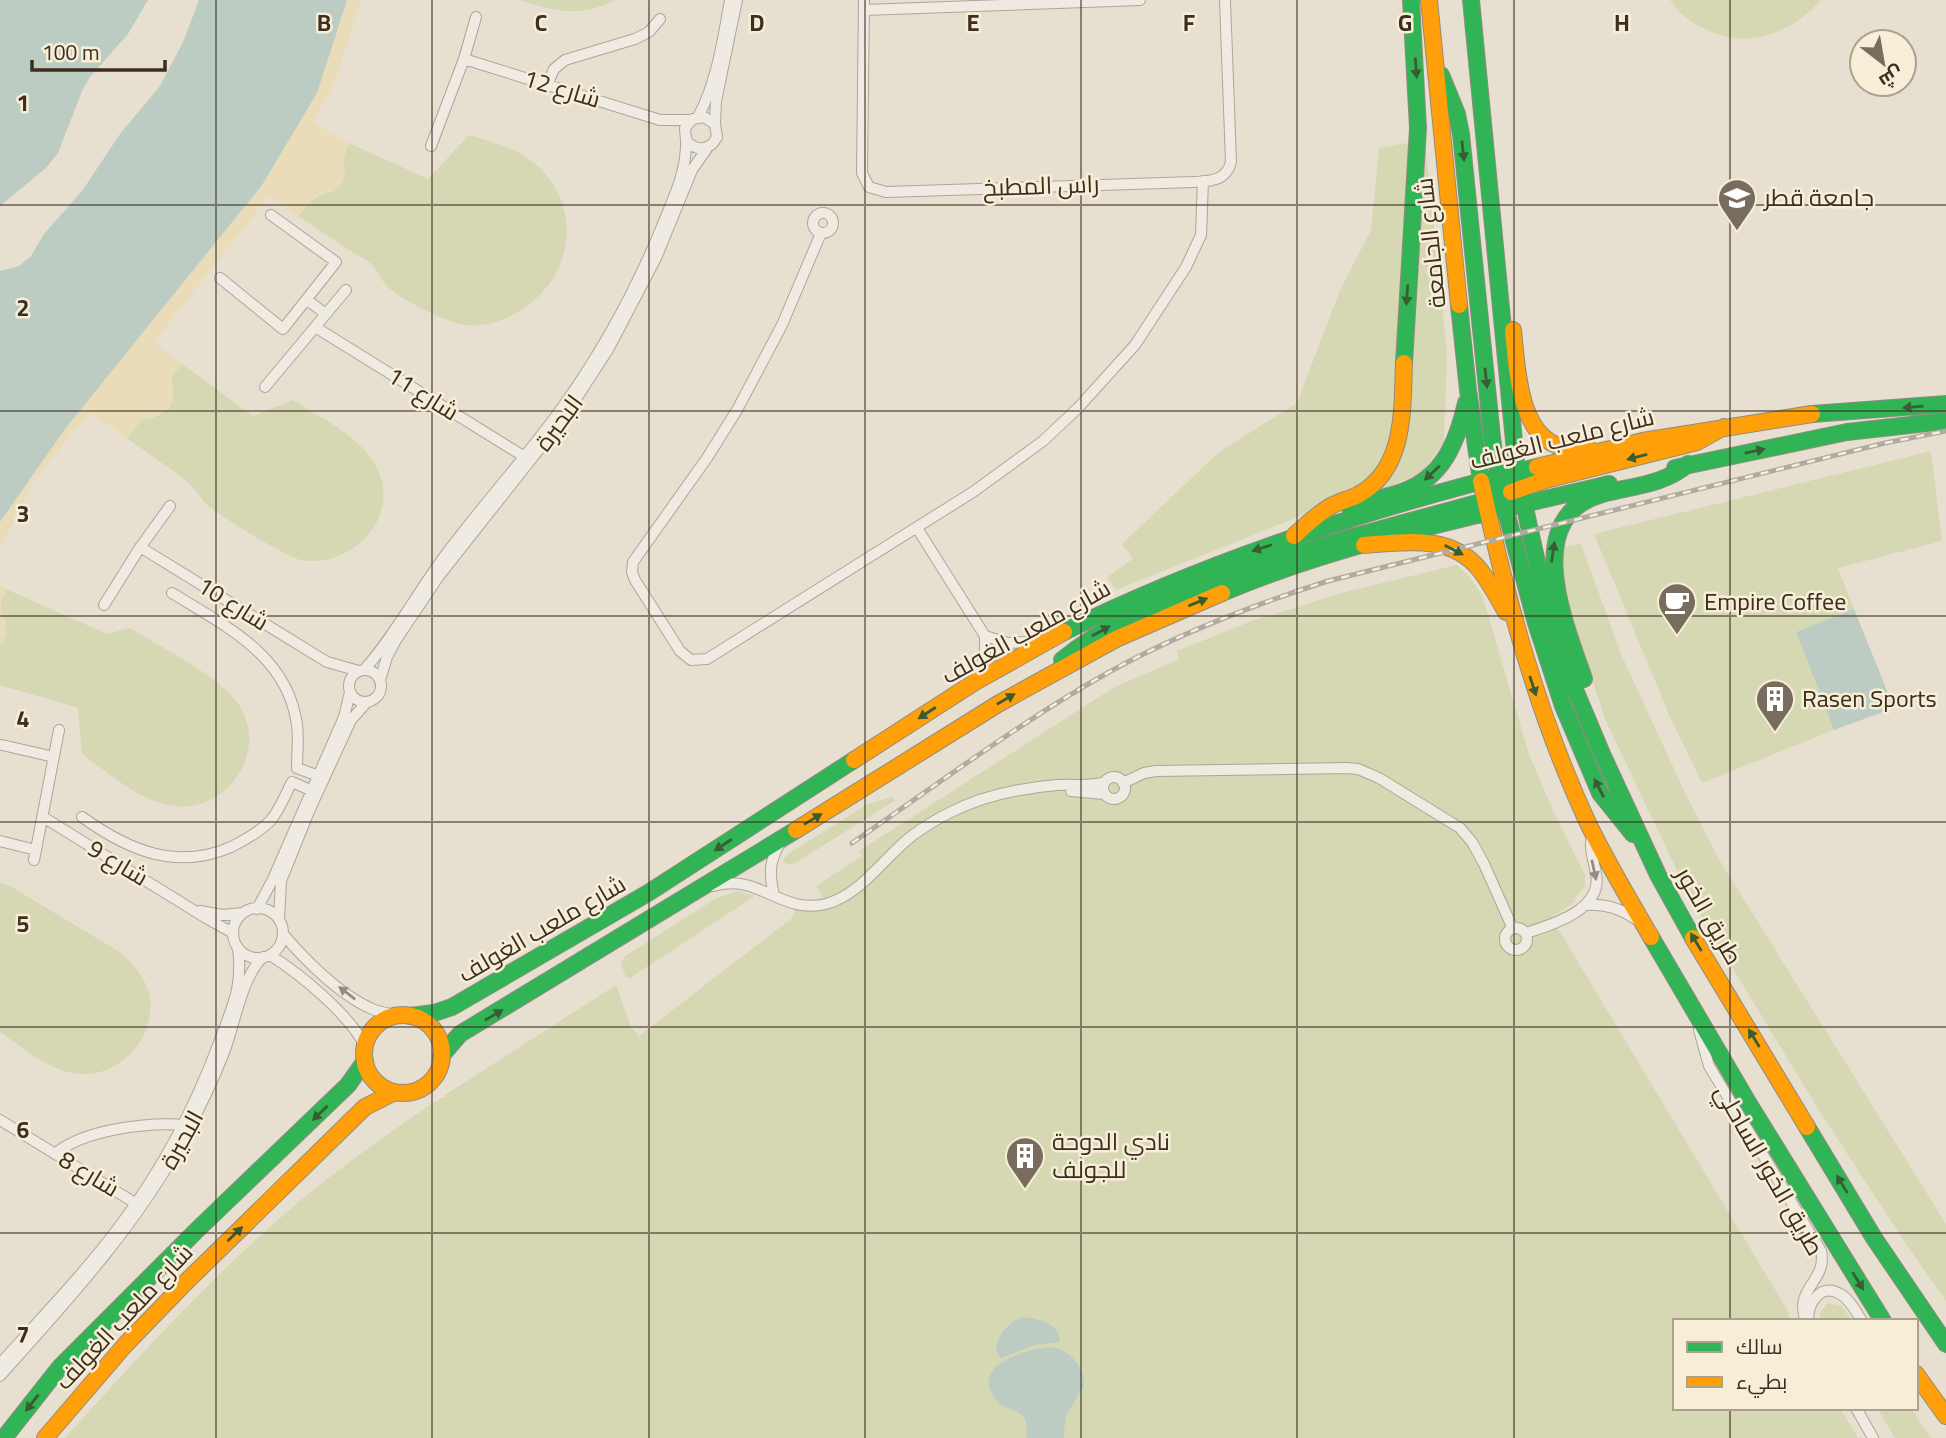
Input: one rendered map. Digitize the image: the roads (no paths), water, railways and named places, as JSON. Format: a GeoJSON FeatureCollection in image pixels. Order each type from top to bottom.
{"type":"FeatureCollection","features":[{"type":"Feature","properties":{"kind":"main road"},"geometry":{"type":"LineString","coordinates":[[1292,538],[1322,512],[1360,494],[1377,481],[1390,466],[1398,445],[1418,128],[1411,0]]}},
{"type":"Feature","properties":{"kind":"main road","name":"شارع الجامعة"},"geometry":{"type":"LineString","coordinates":[[1429,0],[1468,390],[1481,481]]}},
{"type":"Feature","properties":{"kind":"main road"},"geometry":{"type":"LineString","coordinates":[[1471,0],[1497,267],[1503,493]]}},
{"type":"Feature","properties":{"kind":"main road"},"geometry":{"type":"LineString","coordinates":[[1435,64],[1452,99],[1461,134],[1495,460],[1541,640],[1577,741],[1600,793],[1632,834],[1642,840]]}},
{"type":"Feature","properties":{"kind":"main road"},"geometry":{"type":"LineString","coordinates":[[1497,267],[1508,288],[1523,406],[1536,430],[1552,442],[1574,449],[1643,440]]}},
{"type":"Feature","properties":{"kind":"main road"},"geometry":{"type":"LineString","coordinates":[[1326,527],[1343,512],[1361,503],[1406,491],[1422,483],[1438,469],[1455,441],[1468,390]]}},
{"type":"Feature","properties":{"kind":"main road","name":"شارع ملعب الغولف"},"geometry":{"type":"LineString","coordinates":[[441,1056],[460,1034],[696,892],[1048,674],[1116,639],[1217,595],[1364,545],[1643,440],[1812,414],[1946,404]]}},
{"type":"Feature","properties":{"kind":"main road"},"geometry":{"type":"LineString","coordinates":[[1524,505],[1688,464],[1847,432],[1946,421]]}},
{"type":"Feature","properties":{"kind":"main road"},"geometry":{"type":"LineString","coordinates":[[1048,674],[1074,649],[1104,629],[1191,591],[1336,540],[1697,442],[1724,427]]}},
{"type":"Feature","properties":{"kind":"main road"},"geometry":{"type":"LineString","coordinates":[[1584,712],[1588,692],[1552,569],[1558,532],[1568,516],[1588,499],[1670,476],[1688,464]]}},
{"type":"Feature","properties":{"kind":"main road","name":"شارع ملعب الغولف"},"geometry":{"type":"LineString","coordinates":[[406,1016],[434,1013],[452,1007],[648,893],[975,682],[1048,640],[1176,581],[1292,538],[1481,481]]}},
{"type":"Feature","properties":{"kind":"main road","name":"طريق الخور"},"geometry":{"type":"LineString","coordinates":[[1481,481],[1524,505],[1559,641],[1584,712],[1671,901],[1874,1238],[1946,1344]]}},
{"type":"Feature","properties":{"kind":"main road","name":"طريق الخور"},"geometry":{"type":"LineString","coordinates":[[1503,493],[1514,620],[1545,720],[1593,832],[1696,1016],[1882,1319]]}},
{"type":"Feature","properties":{"kind":"main road"},"geometry":{"type":"LineString","coordinates":[[1364,545],[1423,541],[1452,548],[1480,570],[1502,608],[1514,620]]}},
{"type":"Feature","properties":{"kind":"main road"},"geometry":{"type":"LineString","coordinates":[[406,1016],[423,1021],[433,1030],[440,1042],[441,1056],[435,1075],[426,1084],[408,1092],[395,1092],[375,1082],[365,1054],[370,1034],[378,1024],[389,1018],[406,1016]]}},
{"type":"Feature","properties":{"kind":"main road","name":"شارع ملعب الغولف"},"geometry":{"type":"LineString","coordinates":[[4,1438],[60,1367],[348,1085],[365,1054]]}},
{"type":"Feature","properties":{"kind":"main road","name":"شارع ملعب الغولف"},"geometry":{"type":"LineString","coordinates":[[45,1438],[125,1345],[186,1282],[365,1107],[395,1092]]}},
{"type":"Feature","properties":{"kind":"main road"},"geometry":{"type":"LineString","coordinates":[[1919,1380],[1946,1416]]}},
{"type":"Feature","properties":{"kind":"street"},"geometry":{"type":"LineString","coordinates":[[730,0],[718,61],[707,99],[685,130],[686,140],[696,148],[708,147],[717,137],[716,100],[737,0]]}},
{"type":"Feature","properties":{"kind":"street"},"geometry":{"type":"LineString","coordinates":[[864,5],[1140,0]]}},
{"type":"Feature","properties":{"kind":"street"},"geometry":{"type":"LineString","coordinates":[[821,233],[782,325],[737,410],[686,489],[636,557],[632,567],[633,576],[687,659],[698,661],[715,654],[973,492],[1043,440],[1114,370],[1153,319],[1194,252],[1203,221],[1203,181],[1219,178],[1227,172],[1231,162],[1224,0]]}},
{"type":"Feature","properties":{"kind":"street","name":"راس المطبخ"},"geometry":{"type":"LineString","coordinates":[[864,5],[861,166],[863,179],[869,187],[886,192],[1203,181]]}},
{"type":"Feature","properties":{"kind":"street"},"geometry":{"type":"LineString","coordinates":[[431,146],[464,59],[476,17]]}},
{"type":"Feature","properties":{"kind":"street"},"geometry":{"type":"LineString","coordinates":[[547,85],[554,69],[565,60],[649,32],[660,19]]}},
{"type":"Feature","properties":{"kind":"street","name":"شارع 12"},"geometry":{"type":"LineString","coordinates":[[464,59],[660,120],[686,140]]}},
{"type":"Feature","properties":{"kind":"street"},"geometry":{"type":"LineString","coordinates":[[694,118],[707,118],[715,124]]}},
{"type":"Feature","properties":{"kind":"street","name":"شارع 12"},"geometry":{"type":"LineString","coordinates":[[660,120],[694,118]]}},
{"type":"Feature","properties":{"kind":"street","name":"البحيرة"},"geometry":{"type":"LineString","coordinates":[[664,232],[685,166],[686,140]]}},
{"type":"Feature","properties":{"kind":"street","name":"البحيرة"},"geometry":{"type":"LineString","coordinates":[[380,680],[396,640],[439,576],[574,396],[632,307],[692,170],[708,147]]}},
{"type":"Feature","properties":{"kind":"street"},"geometry":{"type":"LineString","coordinates":[[220,278],[283,329],[307,300],[336,262],[271,215]]}},
{"type":"Feature","properties":{"kind":"street"},"geometry":{"type":"LineString","coordinates":[[265,387],[346,290]]}},
{"type":"Feature","properties":{"kind":"street"},"geometry":{"type":"LineString","coordinates":[[307,300],[326,313]]}},
{"type":"Feature","properties":{"kind":"street","name":"شارع 11"},"geometry":{"type":"LineString","coordinates":[[315,327],[528,458]]}},
{"type":"Feature","properties":{"kind":"street","name":"البحيرة"},"geometry":{"type":"LineString","coordinates":[[362,670],[383,647],[433,571],[528,458]]}},
{"type":"Feature","properties":{"kind":"street"},"geometry":{"type":"LineString","coordinates":[[104,606],[140,547],[170,506]]}},
{"type":"Feature","properties":{"kind":"street"},"geometry":{"type":"LineString","coordinates":[[917,528],[985,636],[985,656],[975,682]]}},
{"type":"Feature","properties":{"kind":"street","name":"شارع 10"},"geometry":{"type":"LineString","coordinates":[[140,547],[327,662],[362,670]]}},
{"type":"Feature","properties":{"kind":"street"},"geometry":{"type":"LineString","coordinates":[[82,817],[133,848],[174,858],[196,858],[217,853],[258,832],[271,819],[292,782],[299,749],[297,721],[282,677],[251,643],[172,593]]}},
{"type":"Feature","properties":{"kind":"street"},"geometry":{"type":"LineString","coordinates":[[985,636],[1008,643],[1048,640]]}},
{"type":"Feature","properties":{"kind":"street","name":"شارع 10"},"geometry":{"type":"LineString","coordinates":[[327,662],[349,690]]}},
{"type":"Feature","properties":{"kind":"street"},"geometry":{"type":"LineString","coordinates":[[257,909],[320,777],[344,717],[352,677],[362,670],[374,672],[380,680],[378,695],[367,702],[351,720],[320,777]]}},
{"type":"Feature","properties":{"kind":"street"},"geometry":{"type":"LineString","coordinates":[[349,690],[357,700],[367,702]]}},
{"type":"Feature","properties":{"kind":"street"},"geometry":{"type":"LineString","coordinates":[[0,841],[35,855],[59,730]]}},
{"type":"Feature","properties":{"kind":"street"},"geometry":{"type":"LineString","coordinates":[[2,745],[54,757]]}},
{"type":"Feature","properties":{"kind":"street"},"geometry":{"type":"LineString","coordinates":[[297,768],[320,777]]}},
{"type":"Feature","properties":{"kind":"street"},"geometry":{"type":"LineString","coordinates":[[1124,783],[1144,773],[1156,771],[1347,768],[1367,773],[1444,816],[1466,835],[1484,864],[1513,929]]}},
{"type":"Feature","properties":{"kind":"street"},"geometry":{"type":"LineString","coordinates":[[696,892],[717,884],[748,885],[797,906],[819,905],[841,898],[864,881],[912,836],[950,812],[983,799],[1030,789],[1105,782],[1115,777],[1124,783]]}},
{"type":"Feature","properties":{"kind":"street"},"geometry":{"type":"LineString","coordinates":[[292,782],[313,792]]}},
{"type":"Feature","properties":{"kind":"street"},"geometry":{"type":"LineString","coordinates":[[1104,794],[1105,782]]}},
{"type":"Feature","properties":{"kind":"street"},"geometry":{"type":"LineString","coordinates":[[1046,788],[1104,794],[1111,799],[1120,797],[1124,792],[1124,783]]}},
{"type":"Feature","properties":{"kind":"street"},"geometry":{"type":"LineString","coordinates":[[313,792],[281,881],[279,919],[283,934],[300,954],[358,1001],[371,1009],[406,1016]]}},
{"type":"Feature","properties":{"kind":"street","name":"شارع 9"},"geometry":{"type":"LineString","coordinates":[[43,817],[233,933]]}},
{"type":"Feature","properties":{"kind":"street"},"geometry":{"type":"LineString","coordinates":[[1586,905],[1597,883],[1590,852],[1593,832]]}},
{"type":"Feature","properties":{"kind":"street"},"geometry":{"type":"LineString","coordinates":[[774,895],[771,865],[773,854],[784,837]]}},
{"type":"Feature","properties":{"kind":"street"},"geometry":{"type":"LineString","coordinates":[[1526,933],[1555,923],[1586,905],[1604,904],[1617,908],[1642,923]]}},
{"type":"Feature","properties":{"kind":"street","name":"شارع 9"},"geometry":{"type":"LineString","coordinates":[[192,909],[215,915],[244,913]]}},
{"type":"Feature","properties":{"kind":"street"},"geometry":{"type":"LineString","coordinates":[[279,919],[271,912],[257,909],[244,913],[236,921],[233,933],[238,948],[249,956],[266,956],[290,967],[354,1026],[365,1054]]}},
{"type":"Feature","properties":{"kind":"street"},"geometry":{"type":"LineString","coordinates":[[1521,929],[1526,933],[1527,943],[1523,948],[1511,949],[1506,945],[1507,932],[1521,929]]}},
{"type":"Feature","properties":{"kind":"street"},"geometry":{"type":"LineString","coordinates":[[266,956],[279,946],[283,934]]}},
{"type":"Feature","properties":{"kind":"street","name":"البحيرة"},"geometry":{"type":"LineString","coordinates":[[236,1005],[241,974],[238,948]]}},
{"type":"Feature","properties":{"kind":"street"},"geometry":{"type":"LineString","coordinates":[[290,967],[300,954]]}},
{"type":"Feature","properties":{"kind":"street","name":"البحيرة"},"geometry":{"type":"LineString","coordinates":[[0,1376],[13,1355],[62,1300],[139,1205],[186,1125],[252,969],[266,956]]}},
{"type":"Feature","properties":{"kind":"street","name":"طريق الخور الساحلي"},"geometry":{"type":"LineString","coordinates":[[1696,1016],[1709,1066],[1821,1251],[1821,1269],[1803,1298],[1803,1313],[1806,1319]]}},
{"type":"Feature","properties":{"kind":"street","name":"شارع 8"},"geometry":{"type":"LineString","coordinates":[[0,1120],[139,1205]]}},
{"type":"Feature","properties":{"kind":"street"},"geometry":{"type":"LineString","coordinates":[[55,1154],[65,1145],[98,1133],[186,1125]]}},
{"type":"Feature","properties":{"kind":"street","name":"طريق الخور الساحلي"},"geometry":{"type":"LineString","coordinates":[[1807,1319],[1812,1300],[1826,1290],[1844,1297],[1860,1319]]}},
{"type":"Feature","properties":{"kind":"street","name":"البحيرة"},"geometry":{"type":"LineString","coordinates":[[0,1364],[13,1355]]}},
{"type":"Feature","properties":{"kind":"street"},"geometry":{"type":"LineString","coordinates":[[1857,1410],[1873,1438]]}},
{"type":"Feature","properties":{"kind":"railway"},"geometry":{"type":"LineString","coordinates":[[852,843],[1012,732],[1078,690],[1163,644],[1245,610],[1328,581],[1885,443],[1946,431]]}},
{"type":"Feature","properties":{"kind":"place","name":"جامعة قطر"},"geometry":{"type":"Point","coordinates":[1737,232]}},
{"type":"Feature","properties":{"kind":"place","name":"Empire Coffee"},"geometry":{"type":"Point","coordinates":[1677,636]}},
{"type":"Feature","properties":{"kind":"place","name":"Rasen Sports"},"geometry":{"type":"Point","coordinates":[1775,733]}},
{"type":"Feature","properties":{"kind":"place","name":"نادي الدوحة للجولف"},"geometry":{"type":"Point","coordinates":[1025,1190]}}]}
